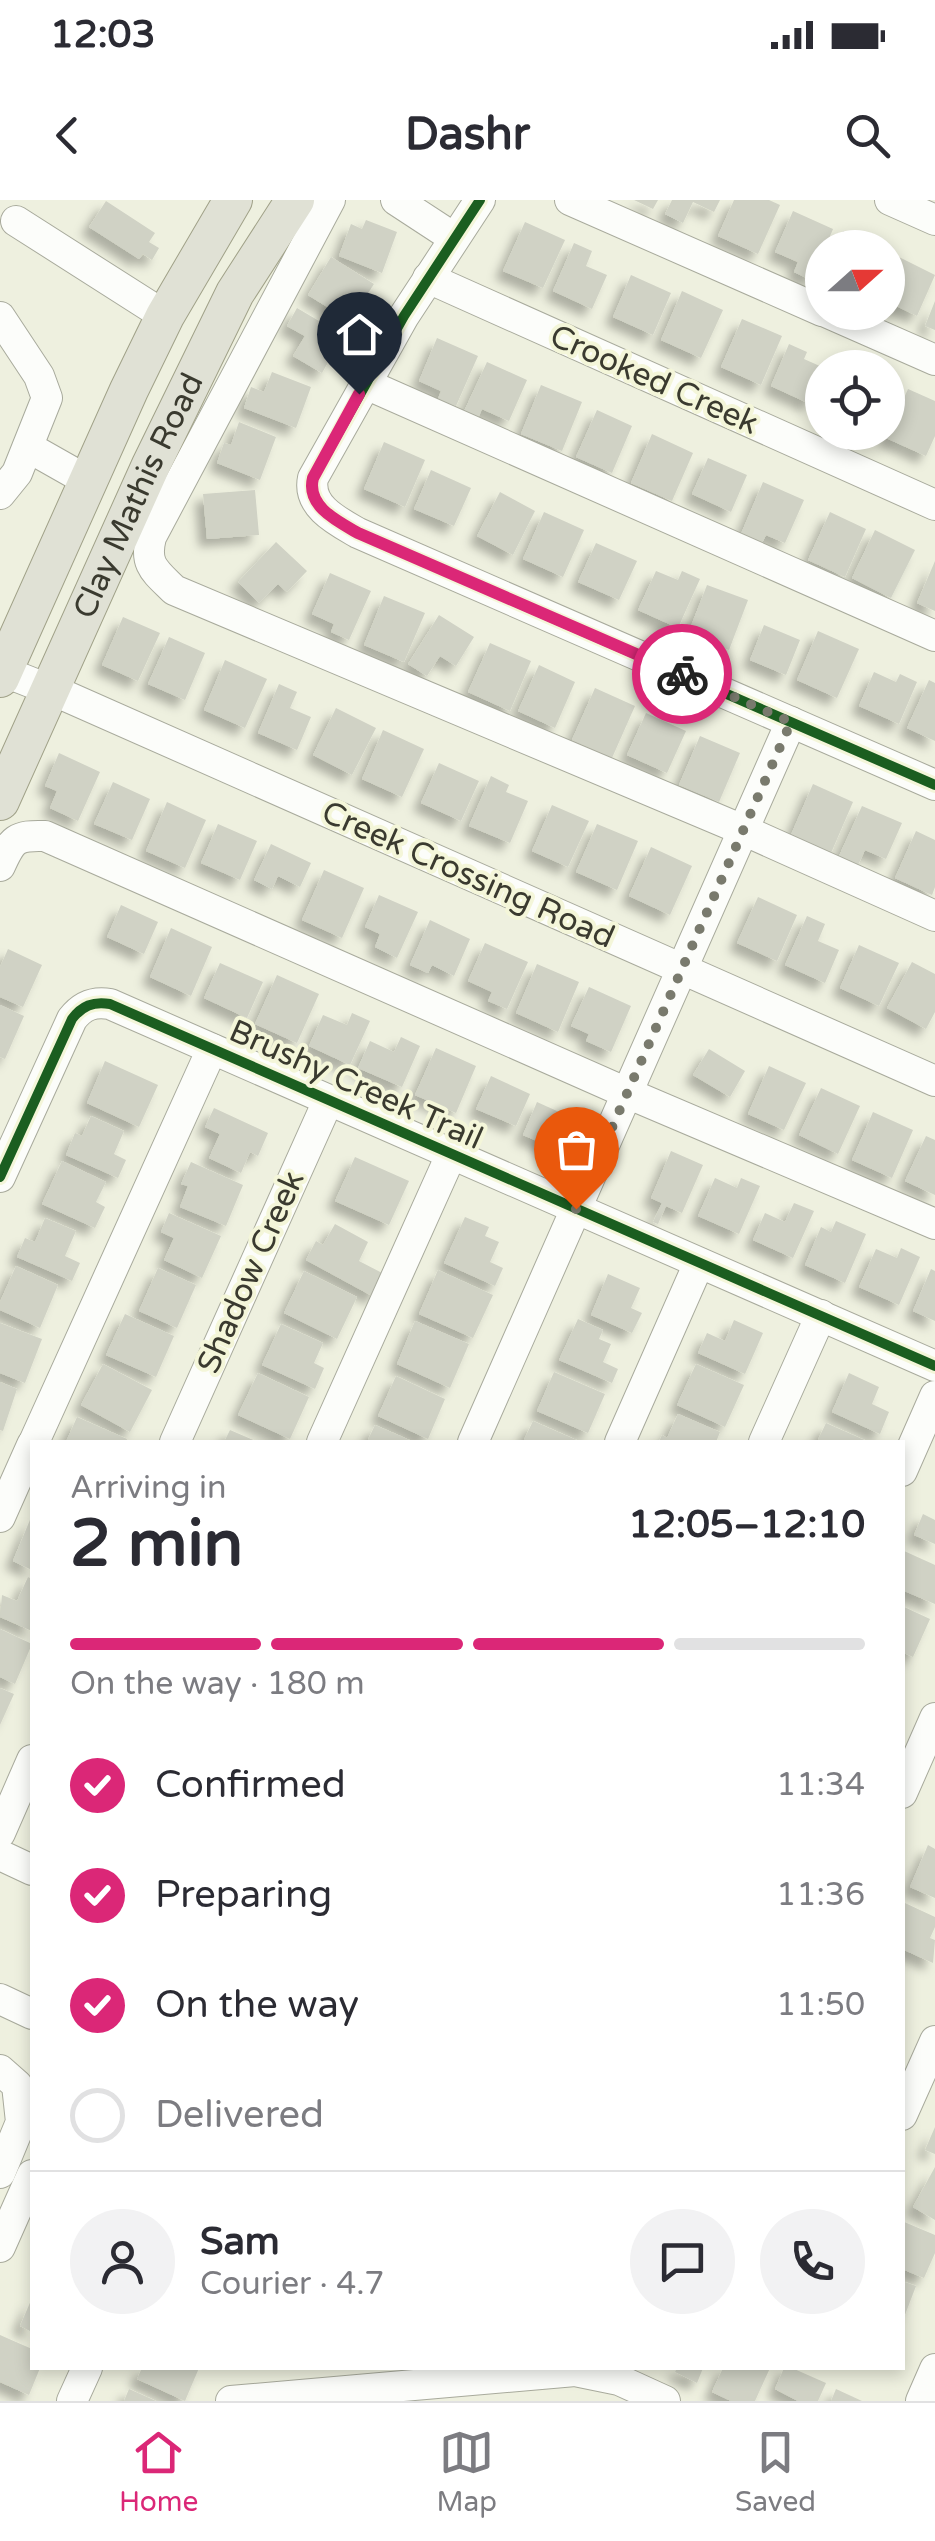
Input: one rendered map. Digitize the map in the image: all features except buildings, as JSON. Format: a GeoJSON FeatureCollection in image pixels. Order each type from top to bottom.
{"type":"FeatureCollection","features":[{"type":"Feature","properties":{"kind":"main road","name":"Clay Mathis Road"},"geometry":{"type":"LineString","coordinates":[[1,673],[165,316],[233,200]]}},
{"type":"Feature","properties":{"kind":"main road","name":"Clay Mathis Road"},"geometry":{"type":"LineString","coordinates":[[0,801],[151,465],[236,293],[295,200]]}},
{"type":"Feature","properties":{"kind":"street"},"geometry":{"type":"LineString","coordinates":[[330,200],[151,537],[147,553],[153,568],[174,590],[744,830],[935,916]]}},
{"type":"Feature","properties":{"kind":"street"},"geometry":{"type":"LineString","coordinates":[[396,200],[454,238]]}},
{"type":"Feature","properties":{"kind":"street"},"geometry":{"type":"LineString","coordinates":[[480,200],[428,278],[313,478],[315,500],[337,522],[358,533],[935,786]]}},
{"type":"Feature","properties":{"kind":"street"},"geometry":{"type":"LineString","coordinates":[[570,200],[805,304]]}},
{"type":"Feature","properties":{"kind":"street"},"geometry":{"type":"LineString","coordinates":[[890,200],[935,220]]}},
{"type":"Feature","properties":{"kind":"street"},"geometry":{"type":"LineString","coordinates":[[16,221],[165,316]]}},
{"type":"Feature","properties":{"kind":"street","name":"Crooked Creek"},"geometry":{"type":"LineString","coordinates":[[428,278],[935,505]]}},
{"type":"Feature","properties":{"kind":"street"},"geometry":{"type":"LineString","coordinates":[[0,317],[39,376],[47,398],[17,473],[0,494]]}},
{"type":"Feature","properties":{"kind":"street"},"geometry":{"type":"LineString","coordinates":[[866,330],[935,360]]}},
{"type":"Feature","properties":{"kind":"street"},"geometry":{"type":"LineString","coordinates":[[366,384],[935,636]]}},
{"type":"Feature","properties":{"kind":"street"},"geometry":{"type":"LineString","coordinates":[[28,447],[88,481]]}},
{"type":"Feature","properties":{"kind":"street","name":"Creek Crossing Road"},"geometry":{"type":"LineString","coordinates":[[1,673],[50,690],[935,1081]]}},
{"type":"Feature","properties":{"kind":"street"},"geometry":{"type":"LineString","coordinates":[[474,1440],[791,722]]}},
{"type":"Feature","properties":{"kind":"street"},"geometry":{"type":"LineString","coordinates":[[0,866],[9,846],[22,835],[45,836],[627,1093],[935,1224]]}},
{"type":"Feature","properties":{"kind":"street","name":"Brushy Creek Trail"},"geometry":{"type":"LineString","coordinates":[[0,1177],[72,1020],[87,1006],[110,1004],[935,1366]]}},
{"type":"Feature","properties":{"kind":"street"},"geometry":{"type":"LineString","coordinates":[[35,1440],[212,1049]]}},
{"type":"Feature","properties":{"kind":"street","name":"Shadow Creek"},"geometry":{"type":"LineString","coordinates":[[176,1440],[328,1101]]}},
{"type":"Feature","properties":{"kind":"street"},"geometry":{"type":"LineString","coordinates":[[323,1440],[451,1155]]}},
{"type":"Feature","properties":{"kind":"street"},"geometry":{"type":"LineString","coordinates":[[621,1440],[699,1263]]}},
{"type":"Feature","properties":{"kind":"street"},"geometry":{"type":"LineString","coordinates":[[765,1440],[821,1315]]}},
{"type":"Feature","properties":{"kind":"street"},"geometry":{"type":"LineString","coordinates":[[905,1464],[935,1396]]}},
{"type":"Feature","properties":{"kind":"street"},"geometry":{"type":"LineString","coordinates":[[0,1517],[30,1451]]}},
{"type":"Feature","properties":{"kind":"street"},"geometry":{"type":"LineString","coordinates":[[905,1786],[935,1718]]}},
{"type":"Feature","properties":{"kind":"street"},"geometry":{"type":"LineString","coordinates":[[0,1832],[30,1764]]}},
{"type":"Feature","properties":{"kind":"street"},"geometry":{"type":"LineString","coordinates":[[0,1855],[30,1869]]}},
{"type":"Feature","properties":{"kind":"street"},"geometry":{"type":"LineString","coordinates":[[0,1999],[30,2013]]}},
{"type":"Feature","properties":{"kind":"street"},"geometry":{"type":"LineString","coordinates":[[905,2107],[935,2041]]}},
{"type":"Feature","properties":{"kind":"street"},"geometry":{"type":"LineString","coordinates":[[0,2070],[18,2086],[20,2122],[0,2174]]}},
{"type":"Feature","properties":{"kind":"street"},"geometry":{"type":"LineString","coordinates":[[0,2247],[30,2180]]}},
{"type":"Feature","properties":{"kind":"street"},"geometry":{"type":"LineString","coordinates":[[72,2401],[87,2370]]}},
{"type":"Feature","properties":{"kind":"street"},"geometry":{"type":"LineString","coordinates":[[231,2401],[575,2371],[619,2380],[665,2401]]}},
{"type":"Feature","properties":{"kind":"cycle path"},"geometry":{"type":"LineString","coordinates":[[480,200],[404,316],[313,478],[312,488],[319,505],[358,533],[935,785]]}},
{"type":"Feature","properties":{"kind":"cycle path"},"geometry":{"type":"LineString","coordinates":[[0,1177],[72,1019],[88,1006],[110,1004],[935,1366]]}},
{"type":"Feature","properties":{"kind":"way so far"},"geometry":{"type":"LineString","coordinates":[[576,1209],[791,722],[682,674]]}},
{"type":"Feature","properties":{"kind":"route"},"geometry":{"type":"LineString","coordinates":[[359,394],[313,478],[315,500],[325,512],[358,533],[682,674]]}}]}
